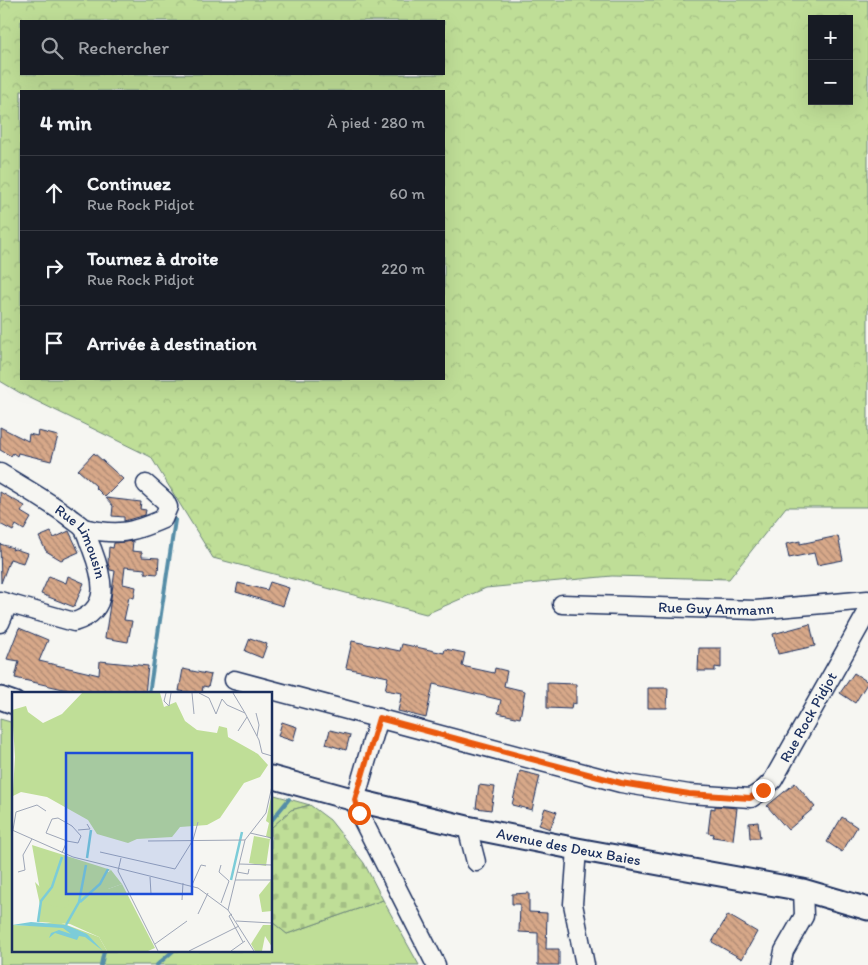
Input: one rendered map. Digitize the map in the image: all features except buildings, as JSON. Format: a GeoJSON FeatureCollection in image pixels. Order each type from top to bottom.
{"type":"FeatureCollection","features":[{"type":"Feature","properties":{"kind":"main road"},"geometry":{"type":"LineString","coordinates":[[0,698],[12,702]]}},
{"type":"Feature","properties":{"kind":"main road","name":"Avenue des Deux Baies"},"geometry":{"type":"LineString","coordinates":[[272,777],[355,800],[467,827],[803,890],[868,909]]}},
{"type":"Feature","properties":{"kind":"street","name":"Rue Limousin"},"geometry":{"type":"LineString","coordinates":[[0,473],[43,498],[83,528],[99,568],[102,583],[100,598],[93,611],[84,619],[74,622],[4,602],[0,623]]}},
{"type":"Feature","properties":{"kind":"street"},"geometry":{"type":"LineString","coordinates":[[83,528],[105,533],[121,533],[138,530],[163,519],[168,507],[165,501],[146,484]]}},
{"type":"Feature","properties":{"kind":"street","name":"Rue Guy Ammann"},"geometry":{"type":"LineString","coordinates":[[562,604],[755,610],[868,600]]}},
{"type":"Feature","properties":{"kind":"street","name":"Rue Rock Pidjot"},"geometry":{"type":"LineString","coordinates":[[234,680],[621,783],[689,794],[750,798],[763,790],[773,780],[868,611]]}},
{"type":"Feature","properties":{"kind":"street"},"geometry":{"type":"LineString","coordinates":[[379,718],[355,800],[359,813],[436,965]]}},
{"type":"Feature","properties":{"kind":"street"},"geometry":{"type":"LineString","coordinates":[[467,827],[476,862]]}},
{"type":"Feature","properties":{"kind":"street"},"geometry":{"type":"LineString","coordinates":[[577,849],[573,904],[584,964]]}},
{"type":"Feature","properties":{"kind":"street"},"geometry":{"type":"LineString","coordinates":[[781,965],[784,951],[804,916],[803,890]]}},
{"type":"Feature","properties":{"kind":"street"},"geometry":{"type":"LineString","coordinates":[[868,903],[868,909]]}},
{"type":"Feature","properties":{"kind":"green space"},"geometry":{"type":"Polygon","coordinates":[[[0,0],[868,0],[868,507],[786,507],[729,579],[612,576],[486,588],[426,614],[213,558],[151,457],[22,394],[0,381],[0,0]]]}},
{"type":"Feature","properties":{"kind":"green space"},"geometry":{"type":"Polygon","coordinates":[[[0,719],[12,722],[12,952],[272,952],[272,922],[287,934],[383,900],[419,965],[0,965],[0,719]]]}},
{"type":"Feature","properties":{"kind":"green space"},"geometry":{"type":"Polygon","coordinates":[[[272,794],[310,805],[291,810],[272,827],[272,794]]]}},
{"type":"Feature","properties":{"kind":"green space"},"geometry":{"type":"Polygon","coordinates":[[[310,805],[330,820],[364,863],[383,900],[287,934],[272,922],[272,827],[291,810],[310,805]]]}},
{"type":"Feature","properties":{"kind":"waterway"},"geometry":{"type":"LineString","coordinates":[[149,692],[175,520]]}},
{"type":"Feature","properties":{"kind":"waterway"},"geometry":{"type":"LineString","coordinates":[[272,820],[289,799]]}},
{"type":"Feature","properties":{"kind":"waterway"},"geometry":{"type":"LineString","coordinates":[[101,965],[104,952]]}},
{"type":"Feature","properties":{"kind":"waterway"},"geometry":{"type":"LineString","coordinates":[[157,965],[172,952]]}},
{"type":"Feature","properties":{"kind":"route"},"geometry":{"type":"LineString","coordinates":[[359,813],[355,800],[379,718],[621,783],[689,794],[750,798],[763,790]]}}]}
